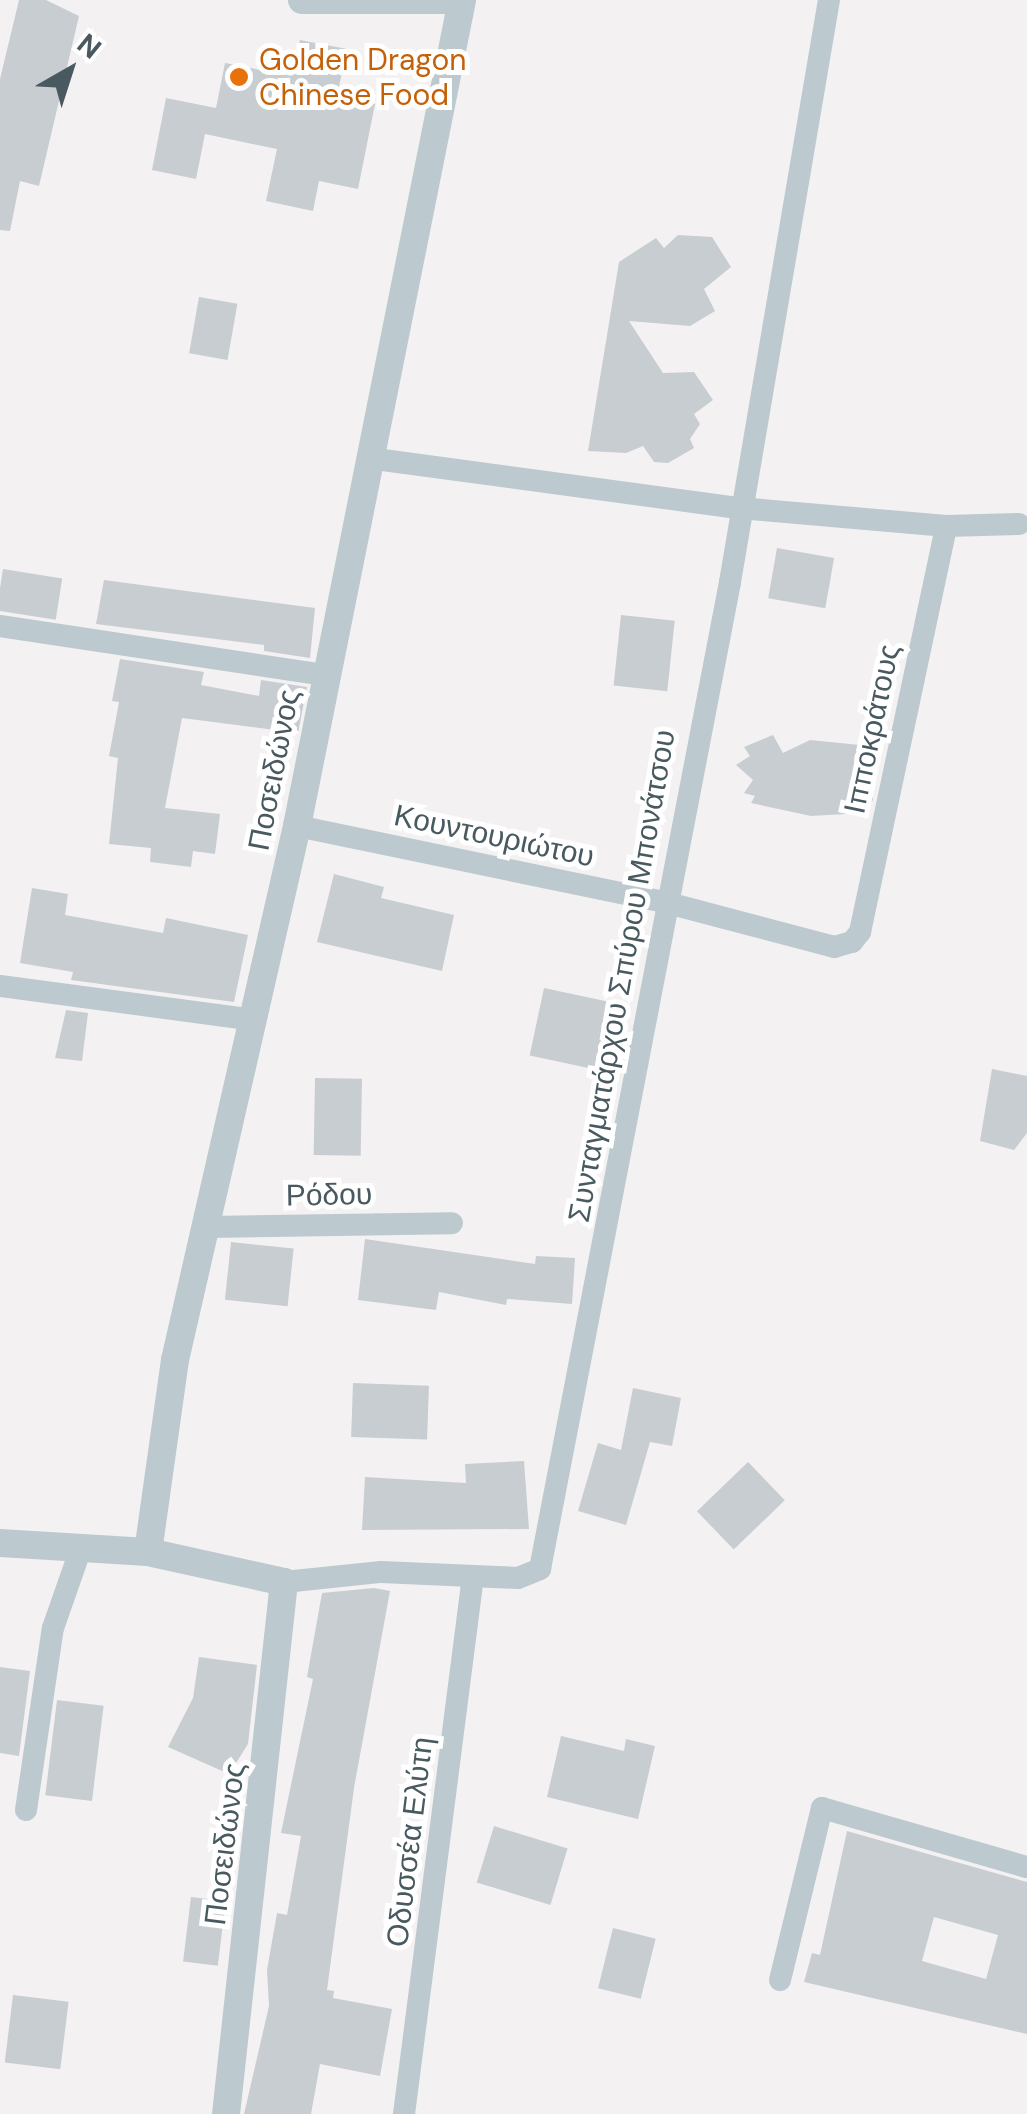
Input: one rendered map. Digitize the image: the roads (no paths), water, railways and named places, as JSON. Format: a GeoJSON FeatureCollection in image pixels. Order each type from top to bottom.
{"type":"FeatureCollection","features":[{"type":"Feature","properties":{"kind":"street"},"geometry":{"type":"LineString","coordinates":[[302,0],[460,0]]}},
{"type":"Feature","properties":{"kind":"street","name":"Ποσειδώνος"},"geometry":{"type":"LineString","coordinates":[[148,1552],[175,1360],[298,826],[460,0]]}},
{"type":"Feature","properties":{"kind":"street","name":"Συνταγματάρχου Σπύρου Μπονάτσου"},"geometry":{"type":"LineString","coordinates":[[0,1544],[148,1552],[284,1582],[381,1572],[530,1577],[540,1570],[622,1168],[664,902],[740,508],[828,0]]}},
{"type":"Feature","properties":{"kind":"street"},"geometry":{"type":"LineString","coordinates":[[368,458],[740,508],[946,526],[1019,524]]}},
{"type":"Feature","properties":{"kind":"street","name":"Ιπποκράτους"},"geometry":{"type":"LineString","coordinates":[[852,942],[860,932],[946,526]]}},
{"type":"Feature","properties":{"kind":"street"},"geometry":{"type":"LineString","coordinates":[[0,626],[325,675]]}},
{"type":"Feature","properties":{"kind":"street","name":"Κουντουριώτου"},"geometry":{"type":"LineString","coordinates":[[298,826],[664,902],[834,946],[852,942]]}},
{"type":"Feature","properties":{"kind":"street"},"geometry":{"type":"LineString","coordinates":[[0,986],[255,1020]]}},
{"type":"Feature","properties":{"kind":"street","name":"Ρόδου"},"geometry":{"type":"LineString","coordinates":[[207,1227],[452,1223]]}},
{"type":"Feature","properties":{"kind":"street"},"geometry":{"type":"LineString","coordinates":[[26,1810],[54,1628],[80,1551]]}},
{"type":"Feature","properties":{"kind":"street","name":"Οδυσσέα Ελύτη"},"geometry":{"type":"LineString","coordinates":[[404,2114],[473,1576]]}},
{"type":"Feature","properties":{"kind":"street","name":"Ποσειδώνος"},"geometry":{"type":"LineString","coordinates":[[226,2114],[284,1582]]}},
{"type":"Feature","properties":{"kind":"street"},"geometry":{"type":"LineString","coordinates":[[780,1980],[822,1808],[1027,1867]]}},
{"type":"Feature","properties":{"kind":"place","name":"Golden Dragon Chinese Food"},"geometry":{"type":"Point","coordinates":[239,77]}}]}
